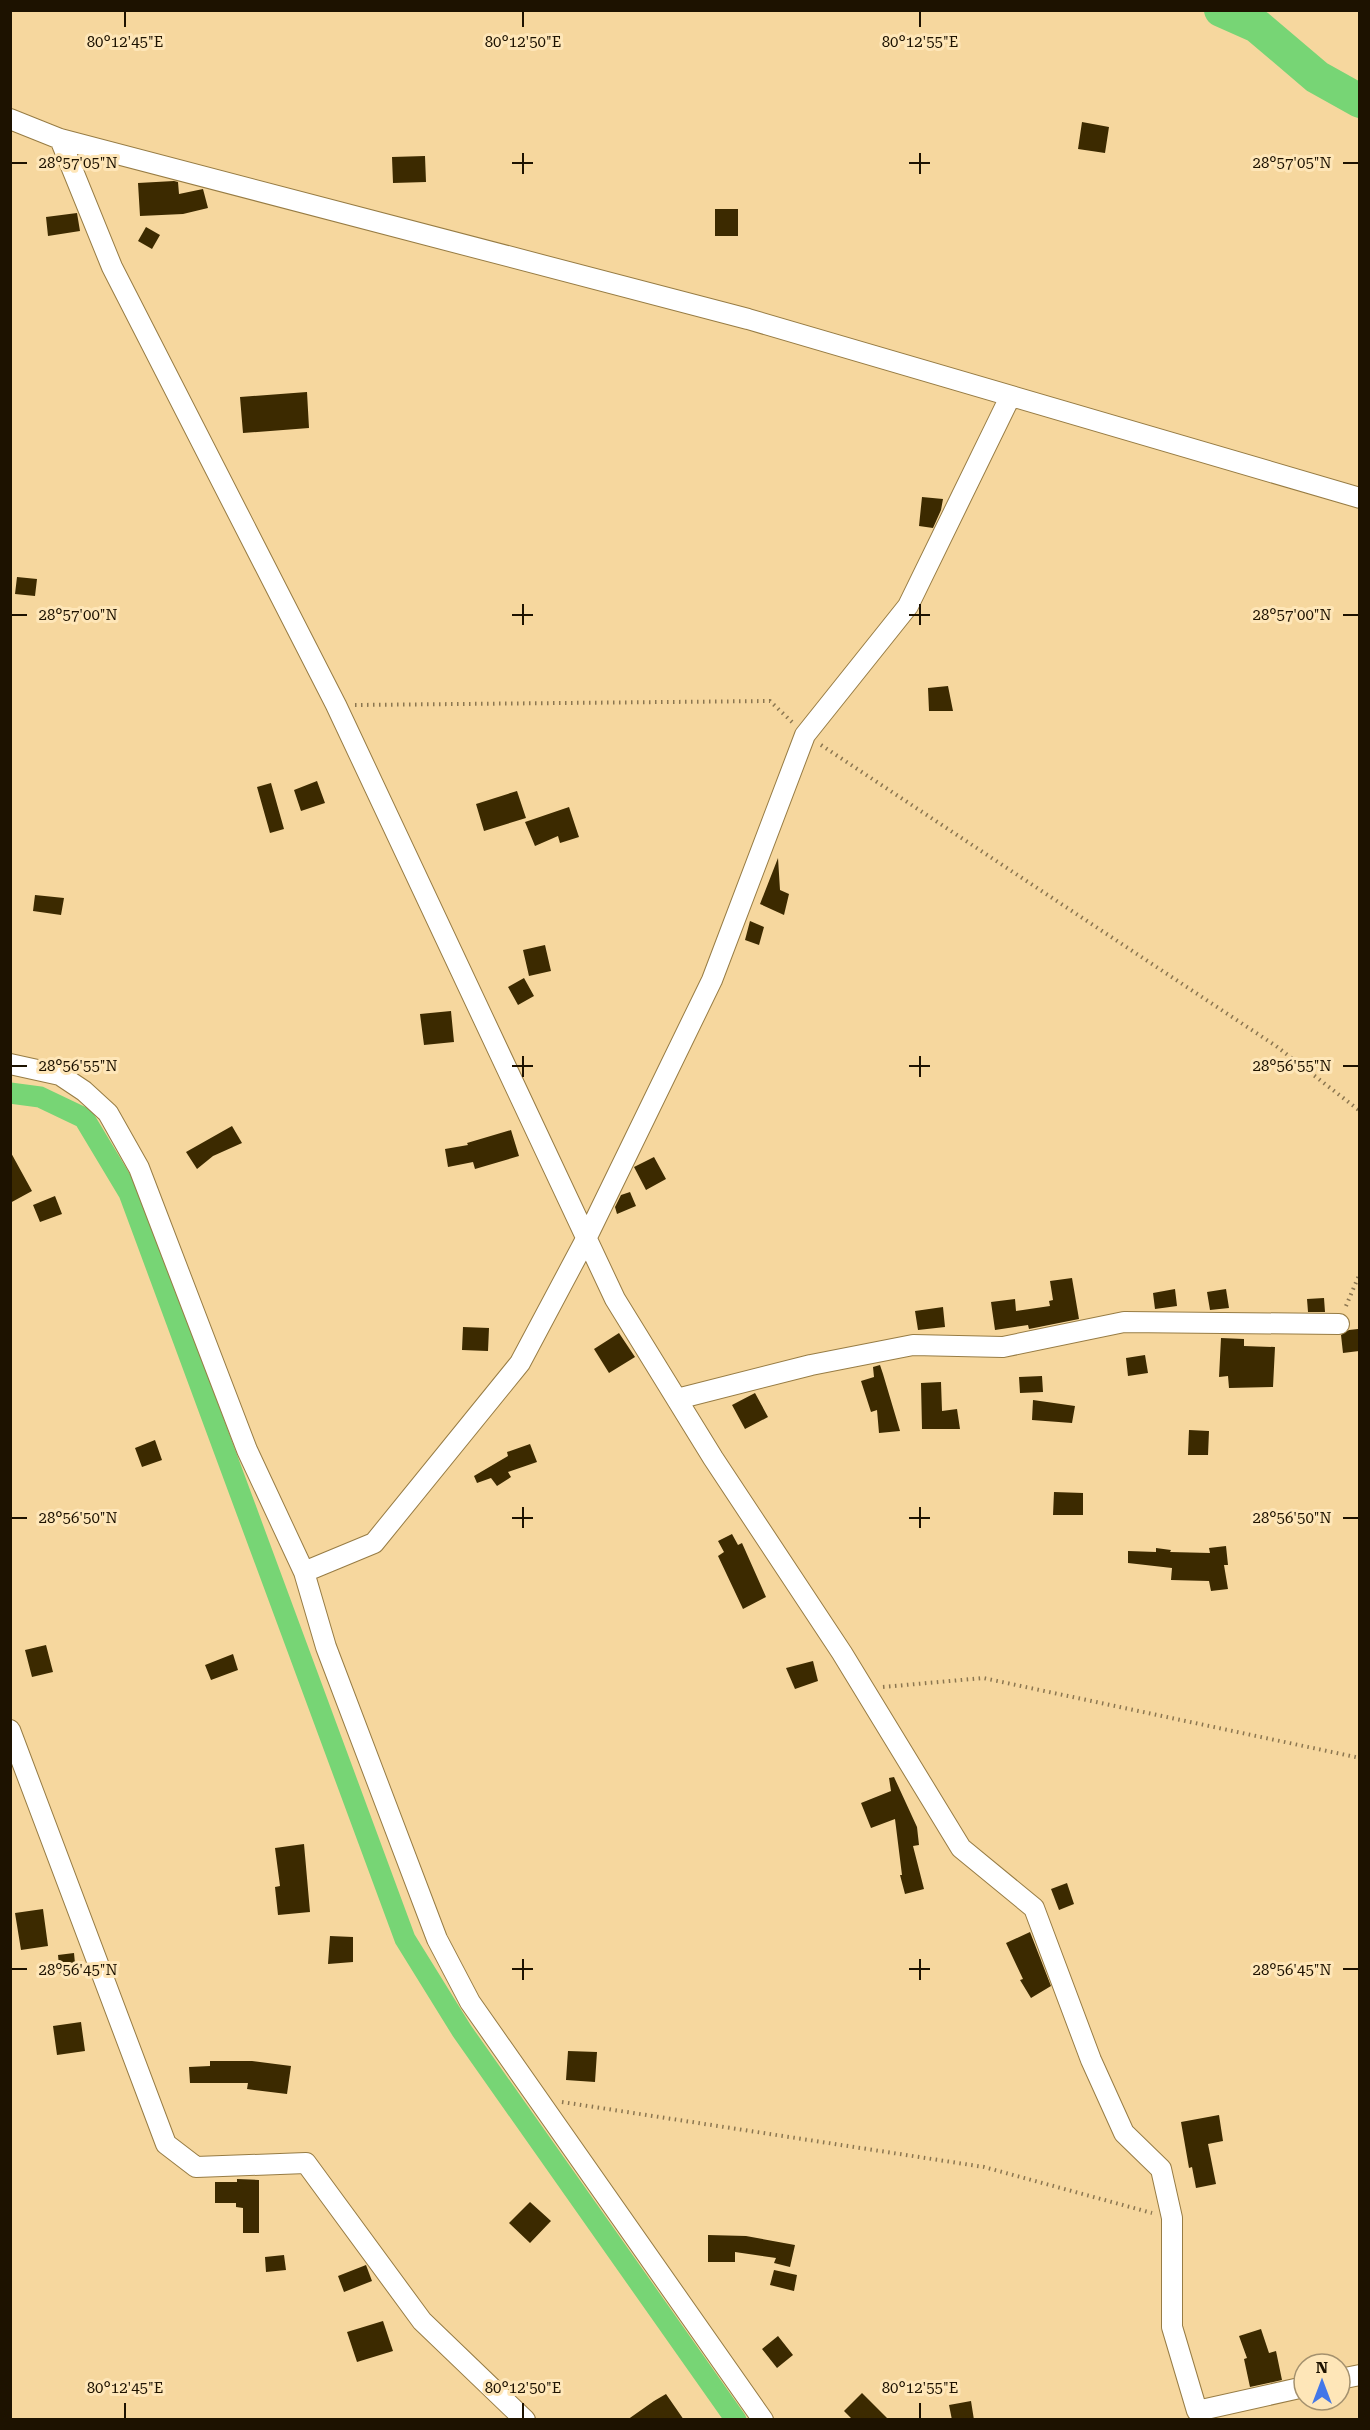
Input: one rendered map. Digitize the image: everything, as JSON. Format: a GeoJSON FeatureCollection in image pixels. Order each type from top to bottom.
{"type":"FeatureCollection","features":[{"type":"Feature","properties":{"kind":"street"},"geometry":{"type":"LineString","coordinates":[[10,119],[60,139],[748,319],[1359,498]]}},
{"type":"Feature","properties":{"kind":"street"},"geometry":{"type":"LineString","coordinates":[[60,139],[112,267],[336,705],[615,1299],[864,1689],[961,1848],[1034,1908],[1091,2060],[1124,2133],[1161,2169],[1172,2218],[1172,2327],[1198,2415],[1292,2390]]}},
{"type":"Feature","properties":{"kind":"street"},"geometry":{"type":"LineString","coordinates":[[304,1572],[374,1543],[420,1490],[520,1363],[586,1239],[712,980],[805,735],[908,606],[1010,397]]}},
{"type":"Feature","properties":{"kind":"street"},"geometry":{"type":"LineString","coordinates":[[10,1064],[60,1075],[84,1091],[108,1113],[139,1168],[248,1450],[304,1572],[326,1647],[437,1939],[470,2002],[763,2420]]}},
{"type":"Feature","properties":{"kind":"street"},"geometry":{"type":"LineString","coordinates":[[677,1399],[811,1365],[913,1345],[1003,1347],[1124,1322],[1339,1324]]}},
{"type":"Feature","properties":{"kind":"street"},"geometry":{"type":"LineString","coordinates":[[10,1730],[166,2144],[196,2167],[306,2163],[422,2321],[525,2420]]}},
{"type":"Feature","properties":{"kind":"path"},"geometry":{"type":"LineString","coordinates":[[336,705],[770,701],[805,735],[1276,1046],[1359,1111]]}},
{"type":"Feature","properties":{"kind":"path"},"geometry":{"type":"LineString","coordinates":[[1339,1324],[1359,1273]]}},
{"type":"Feature","properties":{"kind":"path"},"geometry":{"type":"LineString","coordinates":[[864,1689],[983,1678],[1359,1758]]}},
{"type":"Feature","properties":{"kind":"path"},"geometry":{"type":"LineString","coordinates":[[537,2098],[984,2168],[1172,2218]]}},
{"type":"Feature","properties":{"kind":"building"},"geometry":{"type":"Polygon","coordinates":[[[1082,122],[1109,127],[1105,153],[1078,149],[1082,122]]]}},
{"type":"Feature","properties":{"kind":"building"},"geometry":{"type":"Polygon","coordinates":[[[425,156],[426,182],[393,183],[392,157],[425,156]]]}},
{"type":"Feature","properties":{"kind":"building"},"geometry":{"type":"Polygon","coordinates":[[[178,182],[179,194],[203,189],[208,208],[183,214],[140,216],[138,183],[178,182]]]}},
{"type":"Feature","properties":{"kind":"building"},"geometry":{"type":"Polygon","coordinates":[[[715,209],[738,209],[738,236],[715,236],[715,209]]]}},
{"type":"Feature","properties":{"kind":"building"},"geometry":{"type":"Polygon","coordinates":[[[77,213],[80,231],[48,236],[46,217],[77,213]]]}},
{"type":"Feature","properties":{"kind":"building"},"geometry":{"type":"Polygon","coordinates":[[[146,227],[160,235],[152,249],[138,241],[146,227]]]}},
{"type":"Feature","properties":{"kind":"building"},"geometry":{"type":"Polygon","coordinates":[[[307,392],[309,428],[243,433],[240,397],[307,392]]]}},
{"type":"Feature","properties":{"kind":"building"},"geometry":{"type":"Polygon","coordinates":[[[922,497],[943,499],[933,528],[919,526],[922,497]]]}},
{"type":"Feature","properties":{"kind":"building"},"geometry":{"type":"Polygon","coordinates":[[[17,577],[37,579],[35,596],[15,594],[17,577]]]}},
{"type":"Feature","properties":{"kind":"building"},"geometry":{"type":"Polygon","coordinates":[[[948,686],[953,711],[929,711],[928,688],[948,686]]]}},
{"type":"Feature","properties":{"kind":"building"},"geometry":{"type":"Polygon","coordinates":[[[317,781],[325,803],[301,811],[294,790],[317,781]]]}},
{"type":"Feature","properties":{"kind":"building"},"geometry":{"type":"Polygon","coordinates":[[[271,783],[284,829],[270,833],[257,787],[271,783]]]}},
{"type":"Feature","properties":{"kind":"building"},"geometry":{"type":"Polygon","coordinates":[[[517,791],[526,818],[484,831],[476,804],[517,791]]]}},
{"type":"Feature","properties":{"kind":"building"},"geometry":{"type":"Polygon","coordinates":[[[569,807],[579,837],[560,843],[558,836],[535,846],[525,822],[569,807]]]}},
{"type":"Feature","properties":{"kind":"building"},"geometry":{"type":"Polygon","coordinates":[[[778,858],[780,890],[789,894],[784,915],[760,904],[778,858]]]}},
{"type":"Feature","properties":{"kind":"building"},"geometry":{"type":"Polygon","coordinates":[[[35,895],[64,898],[61,915],[33,911],[35,895]]]}},
{"type":"Feature","properties":{"kind":"building"},"geometry":{"type":"Polygon","coordinates":[[[750,921],[764,927],[759,945],[745,940],[750,921]]]}},
{"type":"Feature","properties":{"kind":"building"},"geometry":{"type":"Polygon","coordinates":[[[545,945],[551,971],[529,976],[523,950],[545,945]]]}},
{"type":"Feature","properties":{"kind":"building"},"geometry":{"type":"Polygon","coordinates":[[[524,978],[534,996],[518,1005],[508,987],[524,978]]]}},
{"type":"Feature","properties":{"kind":"building"},"geometry":{"type":"Polygon","coordinates":[[[451,1011],[454,1042],[424,1045],[420,1014],[451,1011]]]}},
{"type":"Feature","properties":{"kind":"building"},"geometry":{"type":"Polygon","coordinates":[[[232,1126],[242,1143],[213,1156],[197,1169],[186,1152],[232,1126]]]}},
{"type":"Feature","properties":{"kind":"building"},"geometry":{"type":"Polygon","coordinates":[[[511,1130],[519,1156],[475,1169],[473,1162],[448,1167],[445,1149],[468,1145],[467,1143],[511,1130]]]}},
{"type":"Feature","properties":{"kind":"building"},"geometry":{"type":"Polygon","coordinates":[[[10,1151],[32,1191],[10,1203],[10,1151]]]}},
{"type":"Feature","properties":{"kind":"building"},"geometry":{"type":"Polygon","coordinates":[[[654,1157],[666,1179],[646,1190],[634,1167],[654,1157]]]}},
{"type":"Feature","properties":{"kind":"building"},"geometry":{"type":"Polygon","coordinates":[[[630,1192],[636,1206],[617,1214],[615,1207],[621,1195],[630,1192]]]}},
{"type":"Feature","properties":{"kind":"building"},"geometry":{"type":"Polygon","coordinates":[[[55,1196],[62,1214],[40,1222],[33,1205],[55,1196]]]}},
{"type":"Feature","properties":{"kind":"building"},"geometry":{"type":"Polygon","coordinates":[[[1072,1278],[1079,1319],[1029,1329],[1028,1325],[995,1330],[991,1302],[1015,1299],[1016,1311],[1050,1306],[1049,1301],[1053,1300],[1050,1281],[1072,1278]]]}},
{"type":"Feature","properties":{"kind":"building"},"geometry":{"type":"Polygon","coordinates":[[[1175,1289],[1177,1306],[1155,1309],[1153,1293],[1175,1289]]]}},
{"type":"Feature","properties":{"kind":"building"},"geometry":{"type":"Polygon","coordinates":[[[1226,1289],[1229,1308],[1210,1310],[1207,1292],[1226,1289]]]}},
{"type":"Feature","properties":{"kind":"building"},"geometry":{"type":"Polygon","coordinates":[[[1324,1298],[1325,1312],[1308,1312],[1307,1299],[1324,1298]]]}},
{"type":"Feature","properties":{"kind":"building"},"geometry":{"type":"Polygon","coordinates":[[[943,1307],[945,1327],[918,1330],[915,1311],[943,1307]]]}},
{"type":"Feature","properties":{"kind":"building"},"geometry":{"type":"Polygon","coordinates":[[[463,1327],[489,1328],[488,1351],[462,1350],[463,1327]]]}},
{"type":"Feature","properties":{"kind":"building"},"geometry":{"type":"Polygon","coordinates":[[[1358,1329],[1359,1351],[1343,1353],[1341,1335],[1349,1330],[1358,1329]]]}},
{"type":"Feature","properties":{"kind":"building"},"geometry":{"type":"Polygon","coordinates":[[[619,1333],[635,1357],[609,1373],[594,1349],[619,1333]]]}},
{"type":"Feature","properties":{"kind":"building"},"geometry":{"type":"Polygon","coordinates":[[[1221,1338],[1244,1339],[1244,1346],[1275,1347],[1273,1387],[1229,1388],[1228,1376],[1219,1377],[1221,1338]]]}},
{"type":"Feature","properties":{"kind":"building"},"geometry":{"type":"Polygon","coordinates":[[[1145,1355],[1148,1373],[1128,1376],[1126,1358],[1145,1355]]]}},
{"type":"Feature","properties":{"kind":"building"},"geometry":{"type":"Polygon","coordinates":[[[880,1365],[900,1431],[879,1433],[877,1410],[871,1412],[861,1381],[874,1377],[873,1367],[880,1365]]]}},
{"type":"Feature","properties":{"kind":"building"},"geometry":{"type":"Polygon","coordinates":[[[1042,1376],[1043,1392],[1020,1393],[1019,1377],[1042,1376]]]}},
{"type":"Feature","properties":{"kind":"building"},"geometry":{"type":"Polygon","coordinates":[[[941,1382],[942,1411],[957,1409],[960,1429],[922,1429],[921,1383],[941,1382]]]}},
{"type":"Feature","properties":{"kind":"building"},"geometry":{"type":"Polygon","coordinates":[[[755,1393],[768,1417],[745,1429],[732,1405],[755,1393]]]}},
{"type":"Feature","properties":{"kind":"building"},"geometry":{"type":"Polygon","coordinates":[[[1033,1400],[1075,1406],[1072,1423],[1032,1420],[1033,1400]]]}},
{"type":"Feature","properties":{"kind":"building"},"geometry":{"type":"Polygon","coordinates":[[[1189,1430],[1209,1431],[1208,1455],[1188,1455],[1189,1430]]]}},
{"type":"Feature","properties":{"kind":"building"},"geometry":{"type":"Polygon","coordinates":[[[155,1440],[162,1460],[142,1467],[135,1448],[155,1440]]]}},
{"type":"Feature","properties":{"kind":"building"},"geometry":{"type":"Polygon","coordinates":[[[530,1444],[537,1462],[508,1472],[511,1477],[497,1486],[491,1478],[477,1483],[474,1476],[508,1456],[507,1452],[530,1444]]]}},
{"type":"Feature","properties":{"kind":"building"},"geometry":{"type":"Polygon","coordinates":[[[1054,1492],[1083,1493],[1083,1515],[1053,1515],[1054,1492]]]}},
{"type":"Feature","properties":{"kind":"building"},"geometry":{"type":"Polygon","coordinates":[[[732,1534],[738,1545],[742,1543],[766,1597],[743,1609],[718,1556],[724,1552],[718,1541],[732,1534]]]}},
{"type":"Feature","properties":{"kind":"building"},"geometry":{"type":"Polygon","coordinates":[[[1226,1546],[1228,1565],[1224,1565],[1228,1589],[1211,1591],[1209,1581],[1171,1580],[1172,1568],[1128,1563],[1128,1551],[1156,1552],[1156,1548],[1171,1550],[1170,1552],[1210,1553],[1209,1548],[1226,1546]]]}},
{"type":"Feature","properties":{"kind":"building"},"geometry":{"type":"Polygon","coordinates":[[[46,1645],[53,1672],[32,1677],[25,1650],[46,1645]]]}},
{"type":"Feature","properties":{"kind":"building"},"geometry":{"type":"Polygon","coordinates":[[[233,1654],[238,1670],[211,1680],[205,1665],[233,1654]]]}},
{"type":"Feature","properties":{"kind":"building"},"geometry":{"type":"Polygon","coordinates":[[[813,1661],[818,1681],[795,1689],[786,1668],[813,1661]]]}},
{"type":"Feature","properties":{"kind":"building"},"geometry":{"type":"Polygon","coordinates":[[[894,1777],[917,1827],[919,1845],[913,1846],[924,1889],[905,1894],[900,1875],[902,1875],[895,1819],[871,1828],[861,1803],[891,1791],[889,1778],[894,1777]]]}},
{"type":"Feature","properties":{"kind":"building"},"geometry":{"type":"Polygon","coordinates":[[[304,1844],[310,1912],[278,1915],[275,1887],[280,1886],[275,1848],[304,1844]]]}},
{"type":"Feature","properties":{"kind":"building"},"geometry":{"type":"Polygon","coordinates":[[[1067,1883],[1074,1904],[1059,1910],[1051,1889],[1067,1883]]]}},
{"type":"Feature","properties":{"kind":"building"},"geometry":{"type":"Polygon","coordinates":[[[43,1909],[48,1946],[21,1950],[15,1913],[43,1909]]]}},
{"type":"Feature","properties":{"kind":"building"},"geometry":{"type":"Polygon","coordinates":[[[1030,1932],[1051,1986],[1031,1998],[1020,1980],[1023,1979],[1006,1943],[1030,1932]]]}},
{"type":"Feature","properties":{"kind":"building"},"geometry":{"type":"Polygon","coordinates":[[[330,1936],[353,1937],[353,1962],[328,1964],[330,1936]]]}},
{"type":"Feature","properties":{"kind":"building"},"geometry":{"type":"Polygon","coordinates":[[[74,1953],[76,1974],[60,1975],[58,1955],[74,1953]]]}},
{"type":"Feature","properties":{"kind":"building"},"geometry":{"type":"Polygon","coordinates":[[[81,2022],[85,2051],[57,2055],[53,2026],[81,2022]]]}},
{"type":"Feature","properties":{"kind":"building"},"geometry":{"type":"Polygon","coordinates":[[[568,2051],[597,2052],[595,2082],[566,2080],[568,2051]]]}},
{"type":"Feature","properties":{"kind":"building"},"geometry":{"type":"Polygon","coordinates":[[[210,2061],[252,2061],[291,2066],[287,2094],[247,2089],[248,2083],[190,2083],[189,2067],[210,2066],[210,2061]]]}},
{"type":"Feature","properties":{"kind":"building"},"geometry":{"type":"Polygon","coordinates":[[[1219,2115],[1223,2141],[1208,2144],[1216,2184],[1196,2188],[1192,2167],[1189,2168],[1181,2122],[1219,2115]]]}},
{"type":"Feature","properties":{"kind":"building"},"geometry":{"type":"Polygon","coordinates":[[[237,2179],[259,2180],[259,2233],[243,2233],[243,2208],[236,2207],[236,2203],[215,2203],[215,2182],[237,2182],[237,2179]]]}},
{"type":"Feature","properties":{"kind":"building"},"geometry":{"type":"Polygon","coordinates":[[[530,2202],[551,2221],[530,2243],[509,2223],[530,2202]]]}},
{"type":"Feature","properties":{"kind":"building"},"geometry":{"type":"Polygon","coordinates":[[[708,2235],[746,2236],[795,2245],[790,2267],[774,2263],[776,2258],[735,2252],[735,2262],[708,2262],[708,2235]]]}},
{"type":"Feature","properties":{"kind":"building"},"geometry":{"type":"Polygon","coordinates":[[[284,2255],[286,2270],[266,2272],[265,2257],[284,2255]]]}},
{"type":"Feature","properties":{"kind":"building"},"geometry":{"type":"Polygon","coordinates":[[[366,2265],[372,2281],[344,2292],[338,2276],[366,2265]]]}},
{"type":"Feature","properties":{"kind":"building"},"geometry":{"type":"Polygon","coordinates":[[[774,2270],[797,2275],[794,2291],[770,2285],[774,2270]]]}},
{"type":"Feature","properties":{"kind":"building"},"geometry":{"type":"Polygon","coordinates":[[[383,2321],[393,2351],[357,2362],[347,2332],[383,2321]]]}},
{"type":"Feature","properties":{"kind":"building"},"geometry":{"type":"Polygon","coordinates":[[[1261,2329],[1269,2353],[1276,2351],[1282,2380],[1250,2387],[1244,2359],[1247,2358],[1239,2336],[1261,2329]]]}},
{"type":"Feature","properties":{"kind":"building"},"geometry":{"type":"Polygon","coordinates":[[[778,2336],[793,2355],[777,2368],[762,2349],[778,2336]]]}},
{"type":"Feature","properties":{"kind":"building"},"geometry":{"type":"Polygon","coordinates":[[[862,2393],[889,2420],[853,2420],[844,2411],[862,2393]]]}},
{"type":"Feature","properties":{"kind":"building"},"geometry":{"type":"Polygon","coordinates":[[[666,2394],[684,2420],[627,2420],[654,2401],[666,2394]]]}},
{"type":"Feature","properties":{"kind":"building"},"geometry":{"type":"Polygon","coordinates":[[[971,2401],[974,2420],[952,2420],[949,2405],[971,2401]]]}},
{"type":"Feature","properties":{"kind":"waterway"},"geometry":{"type":"LineString","coordinates":[[1221,10],[1257,26],[1317,77],[1360,101]]}},
{"type":"Feature","properties":{"kind":"waterway"},"geometry":{"type":"LineString","coordinates":[[10,1093],[40,1097],[84,1118],[129,1193],[405,1939],[462,2031],[736,2420]]}}]}
